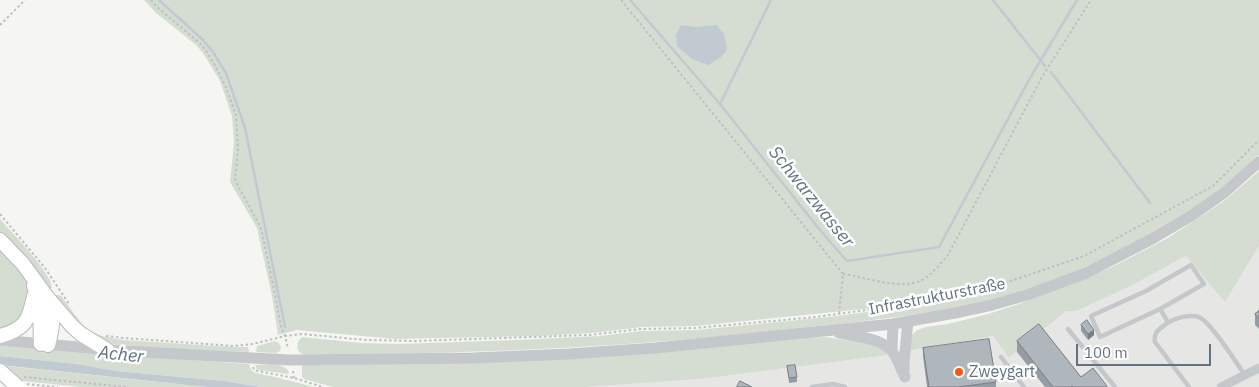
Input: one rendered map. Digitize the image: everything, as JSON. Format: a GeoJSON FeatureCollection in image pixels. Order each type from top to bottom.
{"type":"FeatureCollection","features":[{"type":"Feature","properties":{"kind":"main road"},"geometry":{"type":"LineString","coordinates":[[0,240],[15,254],[41,294],[72,326],[81,334],[107,350]]}},
{"type":"Feature","properties":{"kind":"main road"},"geometry":{"type":"LineString","coordinates":[[0,336],[15,330],[26,321],[41,294]]}},
{"type":"Feature","properties":{"kind":"main road"},"geometry":{"type":"LineString","coordinates":[[41,294],[40,304],[44,344]]}},
{"type":"Feature","properties":{"kind":"main road"},"geometry":{"type":"LineString","coordinates":[[0,371],[20,382]]}},
{"type":"Feature","properties":{"kind":"street","name":"Infrastrukturstraße"},"geometry":{"type":"LineString","coordinates":[[0,340],[107,350],[290,360],[473,358],[654,348],[892,324],[992,305],[1027,295],[1086,272],[1152,239],[1191,216],[1224,193],[1259,162]]}},
{"type":"Feature","properties":{"kind":"street"},"geometry":{"type":"LineString","coordinates":[[905,382],[904,362],[908,321]]}},
{"type":"Feature","properties":{"kind":"street"},"geometry":{"type":"LineString","coordinates":[[892,324],[892,351],[905,382]]}},
{"type":"Feature","properties":{"kind":"street"},"geometry":{"type":"LineString","coordinates":[[824,331],[876,341],[892,351]]}},
{"type":"Feature","properties":{"kind":"street"},"geometry":{"type":"LineString","coordinates":[[1220,387],[1259,368]]}},
{"type":"Feature","properties":{"kind":"lane"},"geometry":{"type":"LineString","coordinates":[[1192,265],[1204,284],[1160,309],[1100,337],[1091,316],[1146,291],[1192,265]]}},
{"type":"Feature","properties":{"kind":"lane"},"geometry":{"type":"LineString","coordinates":[[1160,309],[1168,322]]}},
{"type":"Feature","properties":{"kind":"lane"},"geometry":{"type":"LineString","coordinates":[[1189,387],[1155,342],[1154,337],[1157,330],[1168,322],[1182,317],[1200,317],[1208,324],[1246,376]]}},
{"type":"Feature","properties":{"kind":"lane"},"geometry":{"type":"LineString","coordinates":[[1068,329],[1115,387]]}},
{"type":"Feature","properties":{"kind":"lane"},"geometry":{"type":"LineString","coordinates":[[1001,357],[1024,387]]}},
{"type":"Feature","properties":{"kind":"lane"},"geometry":{"type":"LineString","coordinates":[[812,387],[833,384],[845,387]]}},
{"type":"Feature","properties":{"kind":"path"},"geometry":{"type":"LineString","coordinates":[[0,26],[25,0]]}},
{"type":"Feature","properties":{"kind":"path"},"geometry":{"type":"LineString","coordinates":[[151,0],[202,45],[215,64],[225,85],[236,115],[238,150],[236,179],[261,228],[281,327],[285,336]]}},
{"type":"Feature","properties":{"kind":"path"},"geometry":{"type":"LineString","coordinates":[[621,0],[843,274],[896,284],[920,281],[935,270],[948,255],[1042,77],[1091,0]]}},
{"type":"Feature","properties":{"kind":"path"},"geometry":{"type":"LineString","coordinates":[[100,334],[124,338],[234,346],[302,334],[366,340],[415,341],[589,335],[640,329],[696,328],[839,314],[955,296],[990,288],[1084,256],[1213,186],[1259,140]]}},
{"type":"Feature","properties":{"kind":"path"},"geometry":{"type":"LineString","coordinates":[[0,214],[45,268],[71,307]]}},
{"type":"Feature","properties":{"kind":"path"},"geometry":{"type":"LineString","coordinates":[[839,314],[843,274]]}},
{"type":"Feature","properties":{"kind":"path"},"geometry":{"type":"LineString","coordinates":[[252,364],[254,370],[294,378],[323,387]]}},
{"type":"Feature","properties":{"kind":"path"},"geometry":{"type":"LineString","coordinates":[[20,382],[126,387]]}},
{"type":"Feature","properties":{"kind":"shaded area"},"geometry":{"type":"Polygon","coordinates":[[[144,0],[1259,0],[1259,155],[1230,182],[1198,207],[1151,234],[1088,266],[1051,281],[1026,290],[970,305],[914,315],[857,322],[737,335],[613,345],[427,353],[303,354],[299,352],[297,346],[302,337],[361,343],[400,344],[600,336],[640,331],[696,330],[829,317],[882,310],[883,307],[696,326],[642,327],[592,333],[538,336],[395,339],[297,330],[278,335],[272,296],[257,228],[230,182],[234,143],[232,116],[220,81],[196,45],[155,12],[144,0]]]}},
{"type":"Feature","properties":{"kind":"shaded area"},"geometry":{"type":"Polygon","coordinates":[[[681,25],[696,27],[716,25],[724,34],[727,50],[720,58],[708,65],[692,59],[677,46],[676,35],[681,25]]]}},
{"type":"Feature","properties":{"kind":"shaded area"},"geometry":{"type":"Polygon","coordinates":[[[1259,171],[1259,246],[1225,302],[1186,256],[1134,284],[1077,311],[1066,311],[1009,358],[993,336],[909,351],[912,335],[917,330],[988,314],[1022,303],[1112,267],[1168,238],[1224,201],[1259,171]]]}},
{"type":"Feature","properties":{"kind":"shaded area"},"geometry":{"type":"Polygon","coordinates":[[[0,219],[38,263],[50,281],[52,288],[48,288],[21,254],[0,232],[0,219]]]}},
{"type":"Feature","properties":{"kind":"shaded area"},"geometry":{"type":"Polygon","coordinates":[[[0,246],[23,276],[29,289],[29,296],[23,319],[0,332],[0,246]]]}},
{"type":"Feature","properties":{"kind":"shaded area"},"geometry":{"type":"Polygon","coordinates":[[[1259,246],[1259,387],[586,387],[701,379],[889,355],[993,336],[1009,358],[1066,311],[1077,311],[1186,256],[1225,301],[1259,246]]]}},
{"type":"Feature","properties":{"kind":"shaded area"},"geometry":{"type":"Polygon","coordinates":[[[56,295],[61,296],[82,324],[90,331],[102,336],[123,340],[248,347],[249,352],[169,349],[123,346],[108,343],[86,332],[55,298],[56,295]]]}},
{"type":"Feature","properties":{"kind":"shaded area"},"geometry":{"type":"Polygon","coordinates":[[[825,337],[877,345],[889,355],[701,379],[586,387],[333,387],[302,377],[302,365],[825,337]]]}},
{"type":"Feature","properties":{"kind":"shaded area"},"geometry":{"type":"Polygon","coordinates":[[[275,341],[281,347],[280,351],[276,353],[256,352],[257,346],[275,341]]]}},
{"type":"Feature","properties":{"kind":"shaded area"},"geometry":{"type":"Polygon","coordinates":[[[0,344],[249,364],[251,370],[255,373],[314,387],[261,387],[224,381],[116,371],[77,364],[0,356],[0,344]]]}},
{"type":"Feature","properties":{"kind":"shaded area"},"geometry":{"type":"Polygon","coordinates":[[[0,356],[77,364],[116,371],[224,381],[261,387],[207,387],[0,365],[0,356]]]}},
{"type":"Feature","properties":{"kind":"shaded area"},"geometry":{"type":"Polygon","coordinates":[[[255,365],[278,365],[289,372],[288,374],[259,370],[255,365]]]}},
{"type":"Feature","properties":{"kind":"shaded area"},"geometry":{"type":"Polygon","coordinates":[[[6,366],[207,387],[80,387],[22,381],[6,366]]]}},
{"type":"Feature","properties":{"kind":"building"},"geometry":{"type":"Polygon","coordinates":[[[1259,311],[1259,319],[1255,314],[1259,311]]]}},
{"type":"Feature","properties":{"kind":"building"},"geometry":{"type":"Polygon","coordinates":[[[1087,320],[1094,330],[1088,334],[1081,325],[1087,320]]]}},
{"type":"Feature","properties":{"kind":"building"},"geometry":{"type":"Polygon","coordinates":[[[1039,324],[1081,377],[1093,368],[1107,387],[1053,387],[1017,341],[1039,324]]]}},
{"type":"Feature","properties":{"kind":"building","name":"Zweygart"},"geometry":{"type":"Polygon","coordinates":[[[989,339],[996,382],[958,387],[929,387],[923,348],[989,339]]]}},
{"type":"Feature","properties":{"kind":"building"},"geometry":{"type":"Polygon","coordinates":[[[795,365],[797,377],[789,378],[787,366],[795,365]]]}},
{"type":"Feature","properties":{"kind":"building"},"geometry":{"type":"Polygon","coordinates":[[[740,381],[752,387],[737,387],[740,381]]]}},
{"type":"Feature","properties":{"kind":"waterway"},"geometry":{"type":"LineString","coordinates":[[159,0],[203,40],[226,73],[245,128],[285,327]]}},
{"type":"Feature","properties":{"kind":"waterway","name":"Schwarzwasser"},"geometry":{"type":"LineString","coordinates":[[630,0],[720,104],[819,229],[847,261],[939,247],[1030,78],[1077,0]]}},
{"type":"Feature","properties":{"kind":"waterway"},"geometry":{"type":"LineString","coordinates":[[720,104],[771,0]]}},
{"type":"Feature","properties":{"kind":"waterway"},"geometry":{"type":"LineString","coordinates":[[993,0],[1045,66]]}},
{"type":"Feature","properties":{"kind":"waterway"},"geometry":{"type":"LineString","coordinates":[[1051,72],[1150,203]]}},
{"type":"Feature","properties":{"kind":"place","name":"Zweygart"},"geometry":{"type":"Point","coordinates":[959,372]}},
{"type":"Feature","properties":{"kind":"water label","name":"Acher"},"geometry":{"type":"Point","coordinates":[121,355]}}]}
